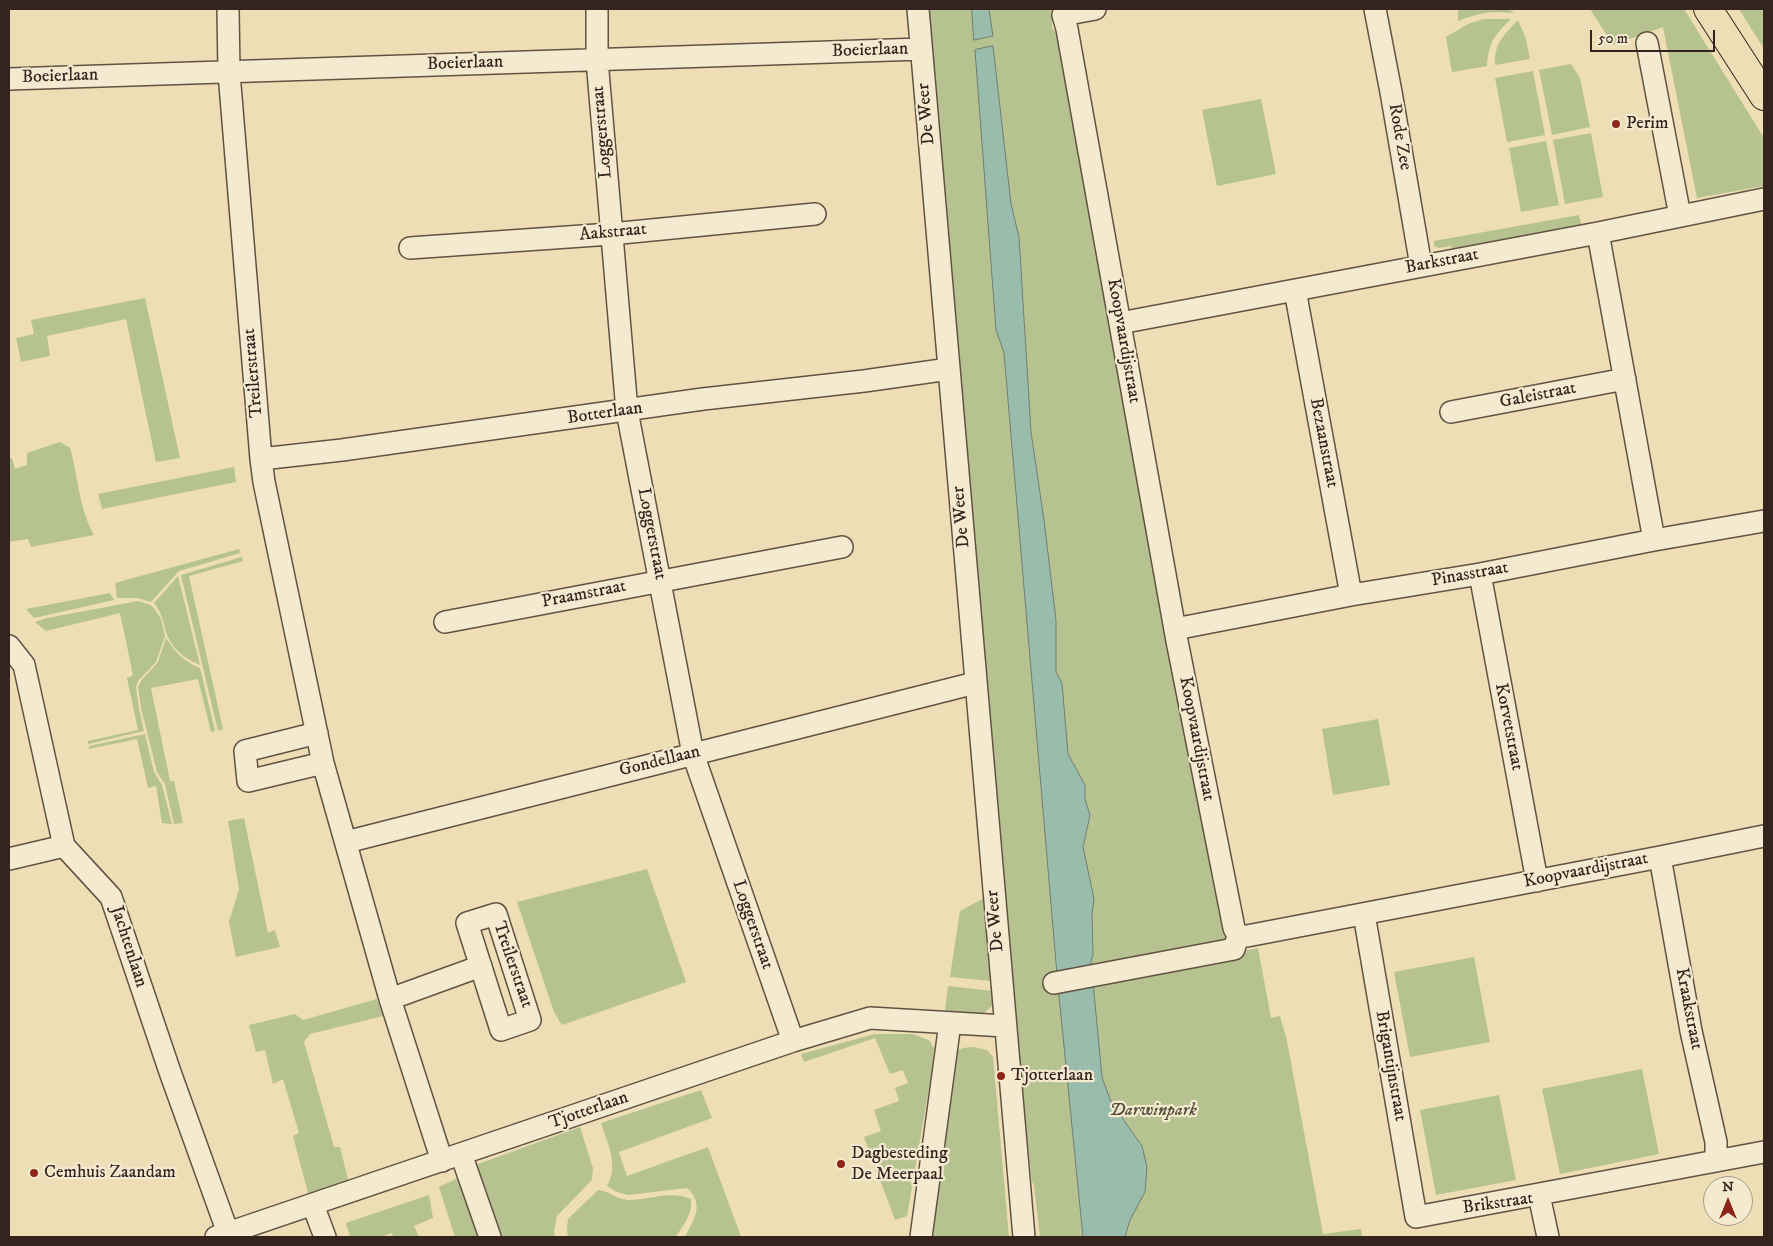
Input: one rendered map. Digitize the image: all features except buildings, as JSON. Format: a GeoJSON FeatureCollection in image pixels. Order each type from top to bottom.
{"type":"FeatureCollection","features":[{"type":"Feature","properties":{"kind":"main road"},"geometry":{"type":"LineString","coordinates":[[1708,9],[1764,96]]}},
{"type":"Feature","properties":{"kind":"street","name":"Treilerstraat"},"geometry":{"type":"LineString","coordinates":[[228,9],[229,72],[264,482],[323,763],[390,999],[452,1157]]}},
{"type":"Feature","properties":{"kind":"street","name":"Loggerstraat"},"geometry":{"type":"LineString","coordinates":[[597,9],[597,60],[627,411],[692,754],[793,1041]]}},
{"type":"Feature","properties":{"kind":"street","name":"De Weer"},"geometry":{"type":"LineString","coordinates":[[918,9],[1024,1237]]}},
{"type":"Feature","properties":{"kind":"street","name":"Koopvaardijstraat"},"geometry":{"type":"LineString","coordinates":[[1095,9],[1063,14],[1069,38],[1175,629],[1234,928],[1238,936],[1247,936],[1660,858],[1764,836]]}},
{"type":"Feature","properties":{"kind":"street","name":"Rode Zee"},"geometry":{"type":"LineString","coordinates":[[1375,9],[1392,92],[1421,266]]}},
{"type":"Feature","properties":{"kind":"street"},"geometry":{"type":"LineString","coordinates":[[1647,42],[1680,216]]}},
{"type":"Feature","properties":{"kind":"street","name":"Boeierlaan"},"geometry":{"type":"LineString","coordinates":[[9,79],[921,49]]}},
{"type":"Feature","properties":{"kind":"street","name":"Barkstraat"},"geometry":{"type":"LineString","coordinates":[[1120,323],[1598,233],[1764,199]]}},
{"type":"Feature","properties":{"kind":"street","name":"Aakstraat"},"geometry":{"type":"LineString","coordinates":[[410,248],[611,234],[815,214]]}},
{"type":"Feature","properties":{"kind":"street"},"geometry":{"type":"LineString","coordinates":[[1598,233],[1654,540]]}},
{"type":"Feature","properties":{"kind":"street","name":"Bezaanstraat"},"geometry":{"type":"LineString","coordinates":[[1295,290],[1351,595]]}},
{"type":"Feature","properties":{"kind":"street","name":"Botterlaan"},"geometry":{"type":"LineString","coordinates":[[261,459],[342,450],[703,399],[864,381],[949,369]]}},
{"type":"Feature","properties":{"kind":"street","name":"Galeistraat"},"geometry":{"type":"LineString","coordinates":[[1451,412],[1625,379]]}},
{"type":"Feature","properties":{"kind":"street","name":"Pinasstraat"},"geometry":{"type":"LineString","coordinates":[[1175,629],[1351,595],[1480,574],[1654,540],[1764,521]]}},
{"type":"Feature","properties":{"kind":"street","name":"Praamstraat"},"geometry":{"type":"LineString","coordinates":[[445,622],[842,547]]}},
{"type":"Feature","properties":{"kind":"street","name":"Korvetstraat"},"geometry":{"type":"LineString","coordinates":[[1480,574],[1537,880]]}},
{"type":"Feature","properties":{"kind":"street"},"geometry":{"type":"LineString","coordinates":[[9,646],[24,664],[64,846],[9,859]]}},
{"type":"Feature","properties":{"kind":"street","name":"Gondellaan"},"geometry":{"type":"LineString","coordinates":[[346,842],[975,683]]}},
{"type":"Feature","properties":{"kind":"street"},"geometry":{"type":"LineString","coordinates":[[317,733],[245,751],[248,781],[323,763]]}},
{"type":"Feature","properties":{"kind":"street","name":"Jachtenlaan"},"geometry":{"type":"LineString","coordinates":[[64,846],[112,897],[222,1235]]}},
{"type":"Feature","properties":{"kind":"street","name":"Kraakstraat"},"geometry":{"type":"LineString","coordinates":[[1660,858],[1691,1031],[1716,1142],[1716,1161]]}},
{"type":"Feature","properties":{"kind":"street","name":"Treilerstraat"},"geometry":{"type":"LineString","coordinates":[[496,914],[530,1020],[501,1030],[481,966],[467,923],[496,914]]}},
{"type":"Feature","properties":{"kind":"street","name":"Brigantijnstraat"},"geometry":{"type":"LineString","coordinates":[[1364,914],[1416,1217]]}},
{"type":"Feature","properties":{"kind":"street"},"geometry":{"type":"LineString","coordinates":[[1054,983],[1234,949],[1238,936]]}},
{"type":"Feature","properties":{"kind":"street","name":"Treilerstraat"},"geometry":{"type":"LineString","coordinates":[[390,999],[481,966]]}},
{"type":"Feature","properties":{"kind":"street","name":"Tjotterlaan"},"geometry":{"type":"LineString","coordinates":[[222,1235],[793,1041],[870,1018],[950,1023]]}},
{"type":"Feature","properties":{"kind":"street"},"geometry":{"type":"LineString","coordinates":[[921,1237],[950,1023],[1005,1026]]}},
{"type":"Feature","properties":{"kind":"street"},"geometry":{"type":"LineString","coordinates":[[1539,1195],[1764,1152]]}},
{"type":"Feature","properties":{"kind":"street"},"geometry":{"type":"LineString","coordinates":[[452,1157],[490,1237]]}},
{"type":"Feature","properties":{"kind":"street","name":"Brikstraat"},"geometry":{"type":"LineString","coordinates":[[1416,1217],[1539,1195],[1548,1237]]}},
{"type":"Feature","properties":{"kind":"street"},"geometry":{"type":"LineString","coordinates":[[313,1204],[325,1237]]}},
{"type":"Feature","properties":{"kind":"green space","name":"Darwinpark"},"geometry":{"type":"Polygon","coordinates":[[[925,9],[1052,9],[1052,28],[1058,35],[1109,329],[1113,340],[1237,952],[1258,948],[1271,1018],[1280,1016],[1287,1041],[1323,1234],[1361,1229],[1362,1237],[1040,1237],[1034,1185],[1032,1182],[1010,981],[925,9]]]}},
{"type":"Feature","properties":{"kind":"green space"},"geometry":{"type":"Polygon","coordinates":[[[1458,9],[1508,9],[1514,13],[1486,13],[1458,21],[1458,9]]]}},
{"type":"Feature","properties":{"kind":"green space"},"geometry":{"type":"Polygon","coordinates":[[[1590,9],[1684,9],[1764,138],[1764,186],[1697,198],[1663,27],[1613,45],[1590,9]]]}},
{"type":"Feature","properties":{"kind":"green space"},"geometry":{"type":"Polygon","coordinates":[[[1739,9],[1764,9],[1764,49],[1739,9]]]}},
{"type":"Feature","properties":{"kind":"green space"},"geometry":{"type":"Polygon","coordinates":[[[1483,19],[1511,19],[1493,40],[1489,50],[1487,66],[1452,72],[1446,37],[1468,24],[1483,19]]]}},
{"type":"Feature","properties":{"kind":"green space"},"geometry":{"type":"Polygon","coordinates":[[[1518,20],[1526,39],[1530,59],[1495,65],[1498,45],[1504,35],[1518,20]]]}},
{"type":"Feature","properties":{"kind":"green space"},"geometry":{"type":"Polygon","coordinates":[[[1571,64],[1580,78],[1590,127],[1552,135],[1539,70],[1571,64]]]}},
{"type":"Feature","properties":{"kind":"green space"},"geometry":{"type":"Polygon","coordinates":[[[1533,71],[1545,135],[1507,142],[1495,78],[1533,71]]]}},
{"type":"Feature","properties":{"kind":"green space"},"geometry":{"type":"Polygon","coordinates":[[[1261,99],[1276,174],[1217,186],[1202,110],[1261,99]]]}},
{"type":"Feature","properties":{"kind":"green space"},"geometry":{"type":"Polygon","coordinates":[[[1591,133],[1603,197],[1565,204],[1553,140],[1591,133]]]}},
{"type":"Feature","properties":{"kind":"green space"},"geometry":{"type":"Polygon","coordinates":[[[1546,141],[1559,205],[1521,212],[1509,148],[1546,141]]]}},
{"type":"Feature","properties":{"kind":"green space"},"geometry":{"type":"Polygon","coordinates":[[[1579,215],[1582,227],[1453,252],[1451,246],[1439,248],[1434,246],[1434,241],[1579,215]]]}},
{"type":"Feature","properties":{"kind":"green space"},"geometry":{"type":"Polygon","coordinates":[[[145,298],[180,458],[156,462],[126,319],[47,336],[50,356],[21,362],[16,338],[34,334],[31,320],[145,298]]]}},
{"type":"Feature","properties":{"kind":"green space"},"geometry":{"type":"Polygon","coordinates":[[[60,442],[70,448],[85,514],[94,535],[31,547],[28,539],[9,542],[9,459],[12,458],[15,469],[27,465],[27,453],[60,442]]]}},
{"type":"Feature","properties":{"kind":"green space"},"geometry":{"type":"Polygon","coordinates":[[[234,467],[236,482],[102,509],[98,494],[234,467]]]}},
{"type":"Feature","properties":{"kind":"green space"},"geometry":{"type":"Polygon","coordinates":[[[239,549],[240,553],[179,571],[151,602],[138,598],[117,598],[115,583],[239,549]]]}},
{"type":"Feature","properties":{"kind":"green space"},"geometry":{"type":"Polygon","coordinates":[[[242,557],[243,561],[189,576],[223,729],[218,731],[181,575],[242,557]]]}},
{"type":"Feature","properties":{"kind":"green space"},"geometry":{"type":"Polygon","coordinates":[[[178,576],[200,665],[189,660],[171,643],[161,613],[154,603],[178,576]]]}},
{"type":"Feature","properties":{"kind":"green space"},"geometry":{"type":"Polygon","coordinates":[[[110,593],[114,600],[34,618],[26,609],[110,593]]]}},
{"type":"Feature","properties":{"kind":"green space"},"geometry":{"type":"Polygon","coordinates":[[[138,601],[151,605],[155,610],[161,619],[165,636],[156,662],[138,681],[136,687],[144,731],[88,744],[88,741],[138,730],[127,678],[133,675],[120,613],[46,631],[35,622],[47,618],[138,601]]]}},
{"type":"Feature","properties":{"kind":"green space"},"geometry":{"type":"Polygon","coordinates":[[[166,638],[180,656],[200,668],[215,731],[211,732],[198,679],[151,688],[170,781],[174,781],[183,823],[174,824],[165,784],[157,772],[141,708],[138,687],[158,662],[166,638]]]}},
{"type":"Feature","properties":{"kind":"green space"},"geometry":{"type":"Polygon","coordinates":[[[1378,719],[1390,785],[1333,795],[1322,729],[1378,719]]]}},
{"type":"Feature","properties":{"kind":"green space"},"geometry":{"type":"Polygon","coordinates":[[[145,734],[154,772],[162,785],[172,824],[162,823],[156,786],[148,788],[137,739],[89,749],[89,746],[145,734]]]}},
{"type":"Feature","properties":{"kind":"green space"},"geometry":{"type":"Polygon","coordinates":[[[244,818],[268,933],[275,930],[280,947],[236,957],[229,922],[239,889],[228,821],[244,818]]]}},
{"type":"Feature","properties":{"kind":"green space"},"geometry":{"type":"Polygon","coordinates":[[[647,869],[686,982],[562,1025],[554,1012],[517,902],[647,869]]]}},
{"type":"Feature","properties":{"kind":"green space"},"geometry":{"type":"Polygon","coordinates":[[[984,898],[992,981],[950,977],[960,911],[984,898]]]}},
{"type":"Feature","properties":{"kind":"green space"},"geometry":{"type":"Polygon","coordinates":[[[1474,957],[1490,1042],[1410,1057],[1394,972],[1474,957]]]}},
{"type":"Feature","properties":{"kind":"green space"},"geometry":{"type":"Polygon","coordinates":[[[948,986],[993,991],[994,1004],[980,1017],[945,1011],[948,986]]]}},
{"type":"Feature","properties":{"kind":"green space"},"geometry":{"type":"Polygon","coordinates":[[[377,999],[383,1016],[310,1034],[304,1042],[334,1147],[340,1147],[350,1187],[310,1201],[293,1136],[299,1133],[283,1079],[273,1084],[265,1050],[256,1052],[249,1025],[295,1014],[303,1020],[377,999]]]}},
{"type":"Feature","properties":{"kind":"green space"},"geometry":{"type":"Polygon","coordinates":[[[875,1034],[913,1034],[929,1040],[934,1048],[932,1070],[907,1216],[895,1220],[864,1137],[881,1131],[874,1110],[899,1101],[895,1088],[908,1083],[903,1070],[890,1074],[875,1038],[804,1062],[801,1054],[875,1034]]]}},
{"type":"Feature","properties":{"kind":"green space"},"geometry":{"type":"Polygon","coordinates":[[[974,1047],[987,1050],[993,1057],[1009,1237],[933,1237],[956,1051],[974,1047]]]}},
{"type":"Feature","properties":{"kind":"green space"},"geometry":{"type":"Polygon","coordinates":[[[1642,1069],[1659,1154],[1560,1174],[1542,1089],[1642,1069]]]}},
{"type":"Feature","properties":{"kind":"green space"},"geometry":{"type":"Polygon","coordinates":[[[701,1090],[712,1118],[619,1152],[627,1176],[708,1147],[741,1237],[685,1237],[694,1218],[697,1206],[696,1200],[687,1188],[628,1195],[617,1192],[607,1186],[612,1163],[601,1123],[701,1090]]]}},
{"type":"Feature","properties":{"kind":"green space"},"geometry":{"type":"Polygon","coordinates":[[[1499,1095],[1516,1180],[1436,1195],[1420,1110],[1499,1095]]]}},
{"type":"Feature","properties":{"kind":"green space"},"geometry":{"type":"Polygon","coordinates":[[[580,1127],[593,1168],[592,1180],[557,1216],[555,1237],[497,1237],[467,1168],[580,1127]]]}},
{"type":"Feature","properties":{"kind":"green space"},"geometry":{"type":"Polygon","coordinates":[[[458,1178],[482,1237],[455,1237],[439,1187],[458,1178]]]}},
{"type":"Feature","properties":{"kind":"green space"},"geometry":{"type":"Polygon","coordinates":[[[598,1190],[628,1200],[668,1195],[683,1196],[691,1199],[690,1210],[676,1237],[568,1237],[568,1219],[598,1190]]]}},
{"type":"Feature","properties":{"kind":"green space"},"geometry":{"type":"Polygon","coordinates":[[[429,1195],[433,1218],[414,1226],[419,1237],[393,1237],[392,1233],[381,1237],[350,1237],[346,1223],[429,1195]]]}},
{"type":"Feature","properties":{"kind":"shaded area"},"geometry":{"type":"Polygon","coordinates":[[[972,9],[989,9],[993,36],[974,40],[972,9]]]}},
{"type":"Feature","properties":{"kind":"shaded area"},"geometry":{"type":"Polygon","coordinates":[[[993,46],[1011,204],[1019,237],[1031,432],[1056,620],[1056,672],[1062,683],[1068,754],[1085,785],[1085,799],[1090,815],[1083,847],[1094,899],[1092,914],[1093,955],[1091,961],[1102,1077],[1111,1102],[1142,1146],[1147,1167],[1145,1192],[1130,1220],[1125,1237],[1083,1237],[1058,986],[1004,353],[996,330],[975,50],[993,46]]]}},
{"type":"Feature","properties":{"kind":"place","name":"Perim"},"geometry":{"type":"Point","coordinates":[1616,124]}},
{"type":"Feature","properties":{"kind":"place","name":"Tjotterlaan"},"geometry":{"type":"Point","coordinates":[1001,1076]}},
{"type":"Feature","properties":{"kind":"place","name":"Dagbesteding De Meerpaal"},"geometry":{"type":"Point","coordinates":[841,1164]}},
{"type":"Feature","properties":{"kind":"place","name":"Cemhuis Zaandam"},"geometry":{"type":"Point","coordinates":[34,1173]}}]}
